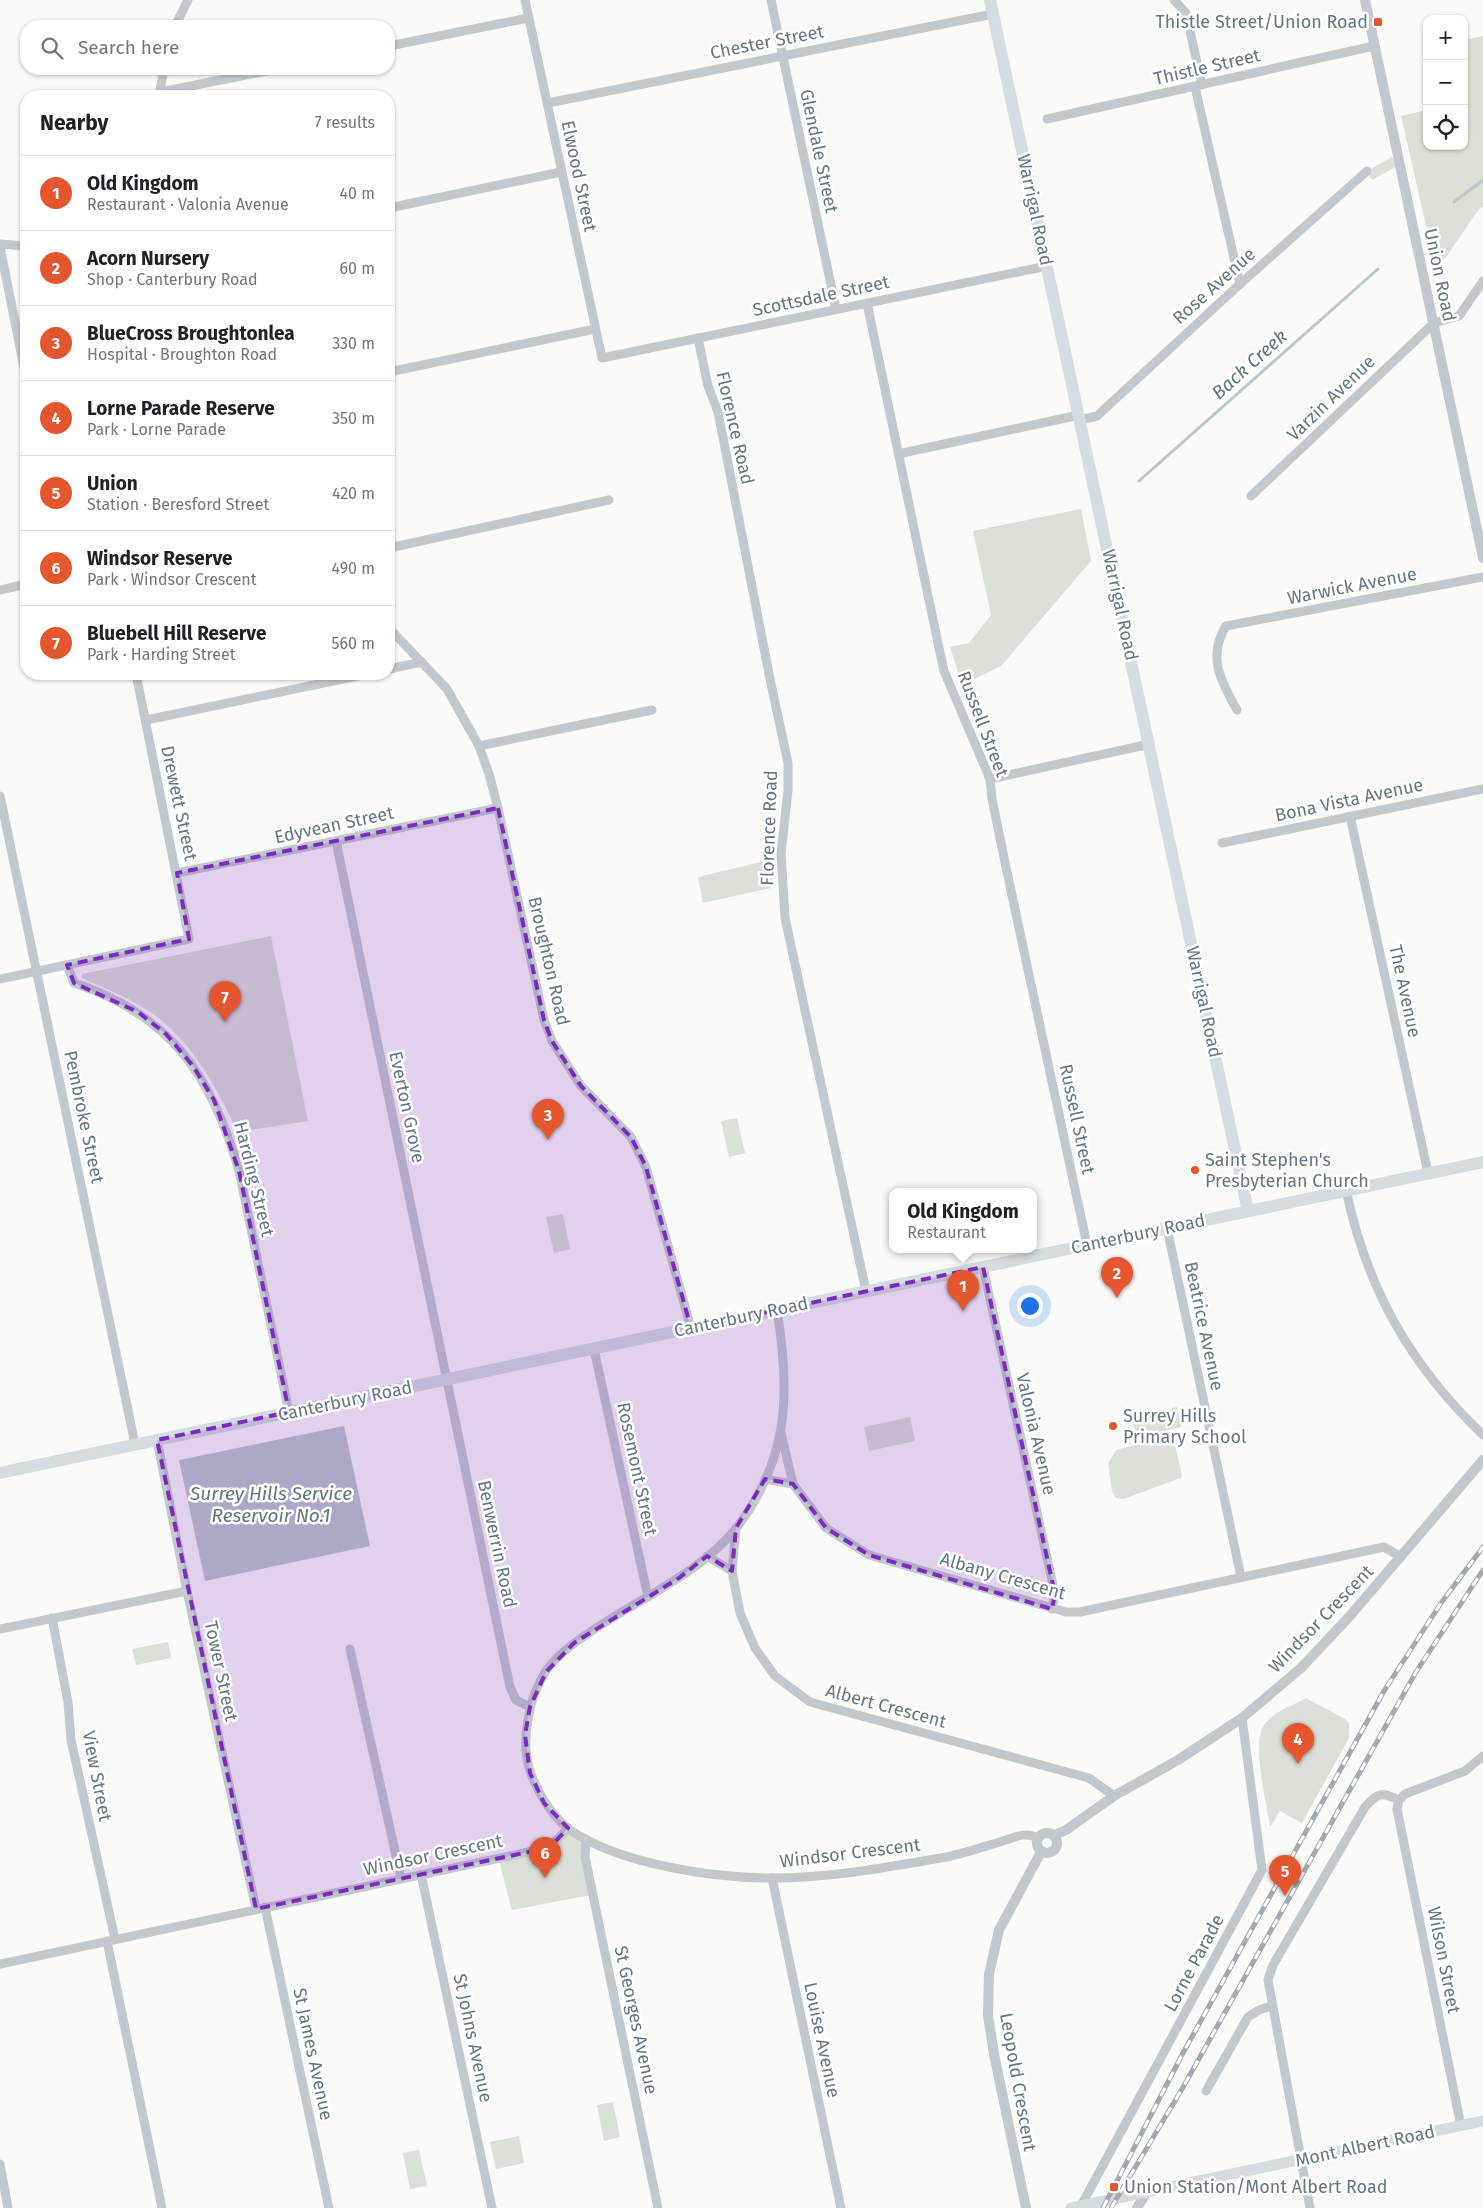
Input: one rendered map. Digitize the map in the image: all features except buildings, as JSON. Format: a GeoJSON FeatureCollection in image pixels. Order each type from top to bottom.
{"type":"FeatureCollection","features":[{"type":"Feature","properties":{"kind":"main road","name":"Warrigal Road"},"geometry":{"type":"LineString","coordinates":[[990,0],[1150,744],[1248,1212]]}},
{"type":"Feature","properties":{"kind":"main road","name":"Canterbury Road"},"geometry":{"type":"LineString","coordinates":[[0,1473],[1483,1162]]}},
{"type":"Feature","properties":{"kind":"main road","name":"Mont Albert Road"},"geometry":{"type":"LineString","coordinates":[[1081,2206],[1483,2121]]}},
{"type":"Feature","properties":{"kind":"street"},"geometry":{"type":"LineString","coordinates":[[178,20],[188,0]]}},
{"type":"Feature","properties":{"kind":"street","name":"Elwood Street"},"geometry":{"type":"LineString","coordinates":[[525,0],[602,358]]}},
{"type":"Feature","properties":{"kind":"street","name":"Glendale Street"},"geometry":{"type":"LineString","coordinates":[[771,0],[836,309]]}},
{"type":"Feature","properties":{"kind":"street"},"geometry":{"type":"LineString","coordinates":[[1174,0],[1186,14],[1198,86],[1240,284]]}},
{"type":"Feature","properties":{"kind":"street","name":"Union Road"},"geometry":{"type":"LineString","coordinates":[[1365,0],[1483,558]]}},
{"type":"Feature","properties":{"kind":"street","name":"Chester Street"},"geometry":{"type":"LineString","coordinates":[[548,103],[993,14]]}},
{"type":"Feature","properties":{"kind":"street"},"geometry":{"type":"LineString","coordinates":[[395,45],[528,18]]}},
{"type":"Feature","properties":{"kind":"street","name":"Thistle Street"},"geometry":{"type":"LineString","coordinates":[[1047,119],[1374,46]]}},
{"type":"Feature","properties":{"kind":"street"},"geometry":{"type":"LineString","coordinates":[[160,90],[163,75]]}},
{"type":"Feature","properties":{"kind":"street"},"geometry":{"type":"LineString","coordinates":[[178,90],[249,75]]}},
{"type":"Feature","properties":{"kind":"street","name":"Rose Avenue"},"geometry":{"type":"LineString","coordinates":[[898,454],[1096,416],[1367,171]]}},
{"type":"Feature","properties":{"kind":"street"},"geometry":{"type":"LineString","coordinates":[[395,207],[562,172]]}},
{"type":"Feature","properties":{"kind":"street"},"geometry":{"type":"LineString","coordinates":[[20,246],[0,246],[20,347]]}},
{"type":"Feature","properties":{"kind":"street","name":"Scottsdale Street"},"geometry":{"type":"LineString","coordinates":[[602,358],[1047,266]]}},
{"type":"Feature","properties":{"kind":"street"},"geometry":{"type":"LineString","coordinates":[[1434,323],[1459,316],[1483,281]]}},
{"type":"Feature","properties":{"kind":"street","name":"Russell Street"},"geometry":{"type":"LineString","coordinates":[[867,303],[944,670],[990,779],[992,799],[1007,872],[1087,1245]]}},
{"type":"Feature","properties":{"kind":"street","name":"Varzin Avenue"},"geometry":{"type":"LineString","coordinates":[[1251,496],[1434,323]]}},
{"type":"Feature","properties":{"kind":"street"},"geometry":{"type":"LineString","coordinates":[[395,371],[595,329]]}},
{"type":"Feature","properties":{"kind":"street","name":"Florence Road"},"geometry":{"type":"LineString","coordinates":[[698,338],[708,386],[718,412],[788,763],[788,790],[780,854],[785,918],[866,1291]]}},
{"type":"Feature","properties":{"kind":"street"},"geometry":{"type":"LineString","coordinates":[[395,547],[609,500]]}},
{"type":"Feature","properties":{"kind":"street","name":"Warwick Avenue"},"geometry":{"type":"LineString","coordinates":[[1237,710],[1222,684],[1216,662],[1218,638],[1226,626],[1483,577]]}},
{"type":"Feature","properties":{"kind":"street"},"geometry":{"type":"LineString","coordinates":[[0,590],[20,585]]}},
{"type":"Feature","properties":{"kind":"street","name":"Broughton Road"},"geometry":{"type":"LineString","coordinates":[[395,634],[447,689],[478,746],[489,774],[498,808],[544,1020],[552,1041],[580,1086],[630,1137],[646,1167],[691,1328]]}},
{"type":"Feature","properties":{"kind":"street"},"geometry":{"type":"LineString","coordinates":[[395,668],[422,662]]}},
{"type":"Feature","properties":{"kind":"street","name":"Drewett Street"},"geometry":{"type":"LineString","coordinates":[[68,965],[189,939],[137,680]]}},
{"type":"Feature","properties":{"kind":"street"},"geometry":{"type":"LineString","coordinates":[[146,720],[338,680]]}},
{"type":"Feature","properties":{"kind":"street"},"geometry":{"type":"LineString","coordinates":[[478,746],[652,710]]}},
{"type":"Feature","properties":{"kind":"street"},"geometry":{"type":"LineString","coordinates":[[990,779],[1150,744]]}},
{"type":"Feature","properties":{"kind":"street","name":"Bona Vista Avenue"},"geometry":{"type":"LineString","coordinates":[[1222,843],[1483,789]]}},
{"type":"Feature","properties":{"kind":"street","name":"Pembroke Street"},"geometry":{"type":"LineString","coordinates":[[0,796],[135,1444]]}},
{"type":"Feature","properties":{"kind":"street","name":"Edyvean Street"},"geometry":{"type":"LineString","coordinates":[[177,873],[498,808]]}},
{"type":"Feature","properties":{"kind":"street","name":"The Avenue"},"geometry":{"type":"LineString","coordinates":[[1350,816],[1428,1174]]}},
{"type":"Feature","properties":{"kind":"street","name":"Everton Grove"},"geometry":{"type":"LineString","coordinates":[[336,842],[446,1380]]}},
{"type":"Feature","properties":{"kind":"street"},"geometry":{"type":"LineString","coordinates":[[0,979],[68,965]]}},
{"type":"Feature","properties":{"kind":"street","name":"Harding Street"},"geometry":{"type":"LineString","coordinates":[[68,965],[74,983],[102,992],[138,1012],[166,1034],[193,1066],[214,1100],[229,1134],[239,1171],[289,1412]]}},
{"type":"Feature","properties":{"kind":"street"},"geometry":{"type":"LineString","coordinates":[[1346,1190],[1363,1255],[1393,1321],[1421,1366],[1452,1405],[1483,1435]]}},
{"type":"Feature","properties":{"kind":"street","name":"Beatrice Avenue"},"geometry":{"type":"LineString","coordinates":[[1167,1228],[1241,1577]]}},
{"type":"Feature","properties":{"kind":"street","name":"Valonia Avenue"},"geometry":{"type":"LineString","coordinates":[[983,1267],[1055,1594],[1052,1609]]}},
{"type":"Feature","properties":{"kind":"street"},"geometry":{"type":"LineString","coordinates":[[568,1828],[544,1803],[530,1774],[525,1735],[530,1706],[546,1672],[574,1643],[679,1578],[707,1556],[736,1528],[765,1479],[780,1432],[785,1402],[785,1357],[777,1310]]}},
{"type":"Feature","properties":{"kind":"street","name":"Rosemont Street"},"geometry":{"type":"LineString","coordinates":[[594,1348],[648,1597]]}},
{"type":"Feature","properties":{"kind":"street","name":"Benwerrin Road"},"geometry":{"type":"LineString","coordinates":[[446,1380],[510,1687],[516,1700],[530,1706]]}},
{"type":"Feature","properties":{"kind":"street","name":"Albany Crescent"},"geometry":{"type":"LineString","coordinates":[[780,1432],[793,1484],[826,1528],[869,1555],[1066,1612],[1080,1612],[1384,1547],[1400,1558]]}},
{"type":"Feature","properties":{"kind":"street","name":"Tower Street"},"geometry":{"type":"LineString","coordinates":[[157,1440],[187,1591],[260,1908]]}},
{"type":"Feature","properties":{"kind":"street","name":"Windsor Crescent"},"geometry":{"type":"LineString","coordinates":[[1055,1835],[1066,1830],[1114,1796],[1178,1760],[1242,1718],[1301,1668],[1349,1617],[1483,1460]]}},
{"type":"Feature","properties":{"kind":"street"},"geometry":{"type":"LineString","coordinates":[[765,1479],[793,1484]]}},
{"type":"Feature","properties":{"kind":"street","name":"Albert Crescent"},"geometry":{"type":"LineString","coordinates":[[736,1528],[732,1571],[740,1613],[756,1648],[775,1676],[810,1702],[1089,1778],[1114,1796]]}},
{"type":"Feature","properties":{"kind":"street"},"geometry":{"type":"LineString","coordinates":[[707,1556],[732,1571]]}},
{"type":"Feature","properties":{"kind":"street"},"geometry":{"type":"LineString","coordinates":[[0,1629],[187,1591]]}},
{"type":"Feature","properties":{"kind":"street","name":"View Street"},"geometry":{"type":"LineString","coordinates":[[52,1618],[68,1702],[71,1740],[162,2208]]}},
{"type":"Feature","properties":{"kind":"street"},"geometry":{"type":"LineString","coordinates":[[350,1649],[401,1878]]}},
{"type":"Feature","properties":{"kind":"street","name":"Lorne Parade"},"geometry":{"type":"LineString","coordinates":[[1081,2206],[1262,1870],[1242,1718]]}},
{"type":"Feature","properties":{"kind":"street"},"geometry":{"type":"LineString","coordinates":[[1310,2208],[1268,1980],[1273,1965],[1365,1806],[1376,1795],[1384,1793],[1400,1800],[1405,1794],[1465,1771],[1483,1756]]}},
{"type":"Feature","properties":{"kind":"street","name":"Wilson Street"},"geometry":{"type":"LineString","coordinates":[[1400,1800],[1397,1809],[1461,2126]]}},
{"type":"Feature","properties":{"kind":"street","name":"Windsor Crescent"},"geometry":{"type":"LineString","coordinates":[[0,1964],[538,1850],[554,1843],[568,1828],[608,1850],[650,1863],[710,1874],[772,1878],[869,1871],[956,1855],[1026,1834],[1038,1838]]}},
{"type":"Feature","properties":{"kind":"street"},"geometry":{"type":"LineString","coordinates":[[1044,1834],[1055,1835],[1056,1846],[1052,1852],[1047,1854],[1041,1852],[1037,1847],[1038,1838],[1044,1834]]}},
{"type":"Feature","properties":{"kind":"street","name":"St Georges Avenue"},"geometry":{"type":"LineString","coordinates":[[586,1839],[585,1857],[658,2208]]}},
{"type":"Feature","properties":{"kind":"street","name":"Leopold Crescent"},"geometry":{"type":"LineString","coordinates":[[1026,2208],[994,2054],[988,2015],[989,1982],[1000,1930],[1041,1852]]}},
{"type":"Feature","properties":{"kind":"street","name":"St Johns Avenue"},"geometry":{"type":"LineString","coordinates":[[421,1874],[492,2208]]}},
{"type":"Feature","properties":{"kind":"street","name":"Louise Avenue"},"geometry":{"type":"LineString","coordinates":[[772,1878],[841,2208]]}},
{"type":"Feature","properties":{"kind":"street","name":"St James Avenue"},"geometry":{"type":"LineString","coordinates":[[260,1908],[330,2208]]}},
{"type":"Feature","properties":{"kind":"street"},"geometry":{"type":"LineString","coordinates":[[1206,2091],[1248,2017],[1258,2010],[1272,2006]]}},
{"type":"Feature","properties":{"kind":"street"},"geometry":{"type":"LineString","coordinates":[[0,2164],[8,2208]]}},
{"type":"Feature","properties":{"kind":"street"},"geometry":{"type":"LineString","coordinates":[[1137,2208],[1147,2192]]}},
{"type":"Feature","properties":{"kind":"highlighted area"},"geometry":{"type":"Polygon","coordinates":[[[498,808],[544,1020],[552,1041],[581,1086],[631,1137],[646,1167],[691,1328],[983,1267],[1055,1594],[1052,1609],[869,1555],[826,1528],[793,1484],[765,1479],[736,1528],[732,1571],[707,1556],[679,1578],[574,1643],[546,1672],[530,1707],[525,1735],[530,1773],[544,1803],[568,1828],[554,1843],[538,1850],[256,1909],[157,1440],[289,1412],[239,1171],[214,1100],[193,1066],[166,1034],[138,1012],[74,983],[67,965],[189,939],[177,873],[498,808]]]}},
{"type":"Feature","properties":{"kind":"shaded area"},"geometry":{"type":"Polygon","coordinates":[[[1483,36],[1483,207],[1479,209],[1446,257],[1435,265],[1401,116],[1423,111],[1423,150],[1468,150],[1468,39],[1483,36]]]}},
{"type":"Feature","properties":{"kind":"shaded area"},"geometry":{"type":"Polygon","coordinates":[[[1392,157],[1397,166],[1372,180],[1367,171],[1392,157]]]}},
{"type":"Feature","properties":{"kind":"shaded area"},"geometry":{"type":"Polygon","coordinates":[[[1081,509],[1091,561],[1001,666],[962,685],[950,647],[969,643],[991,615],[973,531],[1081,509]]]}},
{"type":"Feature","properties":{"kind":"shaded area"},"geometry":{"type":"Polygon","coordinates":[[[773,859],[771,888],[703,903],[698,877],[773,859]]]}},
{"type":"Feature","properties":{"kind":"shaded area"},"geometry":{"type":"Polygon","coordinates":[[[271,936],[308,1121],[238,1132],[200,1063],[175,1033],[144,1008],[121,995],[82,978],[82,974],[271,936]]]}},
{"type":"Feature","properties":{"kind":"shaded area"},"geometry":{"type":"Polygon","coordinates":[[[737,1118],[745,1153],[729,1157],[721,1121],[737,1118]]]}},
{"type":"Feature","properties":{"kind":"shaded area"},"geometry":{"type":"Polygon","coordinates":[[[563,1214],[570,1249],[554,1253],[546,1217],[563,1214]]]}},
{"type":"Feature","properties":{"kind":"shaded area"},"geometry":{"type":"Polygon","coordinates":[[[1177,1407],[1181,1427],[1137,1438],[1132,1418],[1177,1407]]]}},
{"type":"Feature","properties":{"kind":"shaded area"},"geometry":{"type":"Polygon","coordinates":[[[910,1417],[915,1441],[869,1451],[864,1427],[910,1417]]]}},
{"type":"Feature","properties":{"kind":"shaded area"},"geometry":{"type":"Polygon","coordinates":[[[1169,1436],[1174,1442],[1182,1475],[1181,1478],[1123,1499],[1116,1498],[1112,1491],[1108,1464],[1116,1450],[1169,1436]]]}},
{"type":"Feature","properties":{"kind":"shaded area"},"geometry":{"type":"Polygon","coordinates":[[[168,1642],[171,1658],[136,1665],[132,1649],[168,1642]]]}},
{"type":"Feature","properties":{"kind":"shaded area"},"geometry":{"type":"Polygon","coordinates":[[[1306,1698],[1345,1719],[1349,1723],[1349,1738],[1302,1823],[1280,1811],[1270,1827],[1259,1759],[1260,1733],[1264,1725],[1273,1716],[1306,1698]]]}},
{"type":"Feature","properties":{"kind":"shaded area"},"geometry":{"type":"Polygon","coordinates":[[[569,1830],[584,1841],[591,1895],[512,1910],[499,1861],[536,1853],[569,1830]]]}},
{"type":"Feature","properties":{"kind":"shaded area"},"geometry":{"type":"Polygon","coordinates":[[[613,2102],[620,2137],[604,2141],[597,2105],[613,2102]]]}},
{"type":"Feature","properties":{"kind":"shaded area"},"geometry":{"type":"Polygon","coordinates":[[[519,2136],[524,2163],[496,2169],[490,2142],[519,2136]]]}},
{"type":"Feature","properties":{"kind":"shaded area"},"geometry":{"type":"Polygon","coordinates":[[[419,2150],[427,2186],[410,2189],[403,2153],[419,2150]]]}},
{"type":"Feature","properties":{"kind":"water","name":"Surrey Hills Service Reservoir No.1"},"geometry":{"type":"Polygon","coordinates":[[[344,1426],[370,1546],[205,1581],[179,1460],[344,1426]]]}},
{"type":"Feature","properties":{"kind":"waterway","name":"Back Creek"},"geometry":{"type":"LineString","coordinates":[[1454,202],[1483,180]]}},
{"type":"Feature","properties":{"kind":"waterway","name":"Back Creek"},"geometry":{"type":"LineString","coordinates":[[1139,481],[1378,269]]}},
{"type":"Feature","properties":{"kind":"railway"},"geometry":{"type":"LineString","coordinates":[[1103,2208],[1183,2053],[1384,1691],[1441,1603],[1483,1547]]}},
{"type":"Feature","properties":{"kind":"railway"},"geometry":{"type":"LineString","coordinates":[[1111,2208],[1182,2089],[1416,1672],[1483,1570]]}},
{"type":"Feature","properties":{"kind":"place","name":"Thistle Street/Union Road"},"geometry":{"type":"Point","coordinates":[1378,22]}},
{"type":"Feature","properties":{"kind":"place","name":"Bluebell Hill Reserve"},"geometry":{"type":"Point","coordinates":[225,1022]}},
{"type":"Feature","properties":{"kind":"place","name":"BlueCross Broughtonlea"},"geometry":{"type":"Point","coordinates":[548,1140]}},
{"type":"Feature","properties":{"kind":"place","name":"Saint Stephen's Presbyterian Church"},"geometry":{"type":"Point","coordinates":[1195,1170]}},
{"type":"Feature","properties":{"kind":"place","name":"Acorn Nursery"},"geometry":{"type":"Point","coordinates":[1117,1298]}},
{"type":"Feature","properties":{"kind":"place","name":"Old Kingdom"},"geometry":{"type":"Point","coordinates":[963,1311]}},
{"type":"Feature","properties":{"kind":"place","name":"Surrey Hills Primary School"},"geometry":{"type":"Point","coordinates":[1113,1426]}},
{"type":"Feature","properties":{"kind":"place","name":"Lorne Parade Reserve"},"geometry":{"type":"Point","coordinates":[1298,1764]}},
{"type":"Feature","properties":{"kind":"place","name":"Windsor Reserve"},"geometry":{"type":"Point","coordinates":[545,1878]}},
{"type":"Feature","properties":{"kind":"place","name":"Union"},"geometry":{"type":"Point","coordinates":[1285,1896]}},
{"type":"Feature","properties":{"kind":"place","name":"Union Station/Mont Albert Road"},"geometry":{"type":"Point","coordinates":[1114,2187]}}]}
